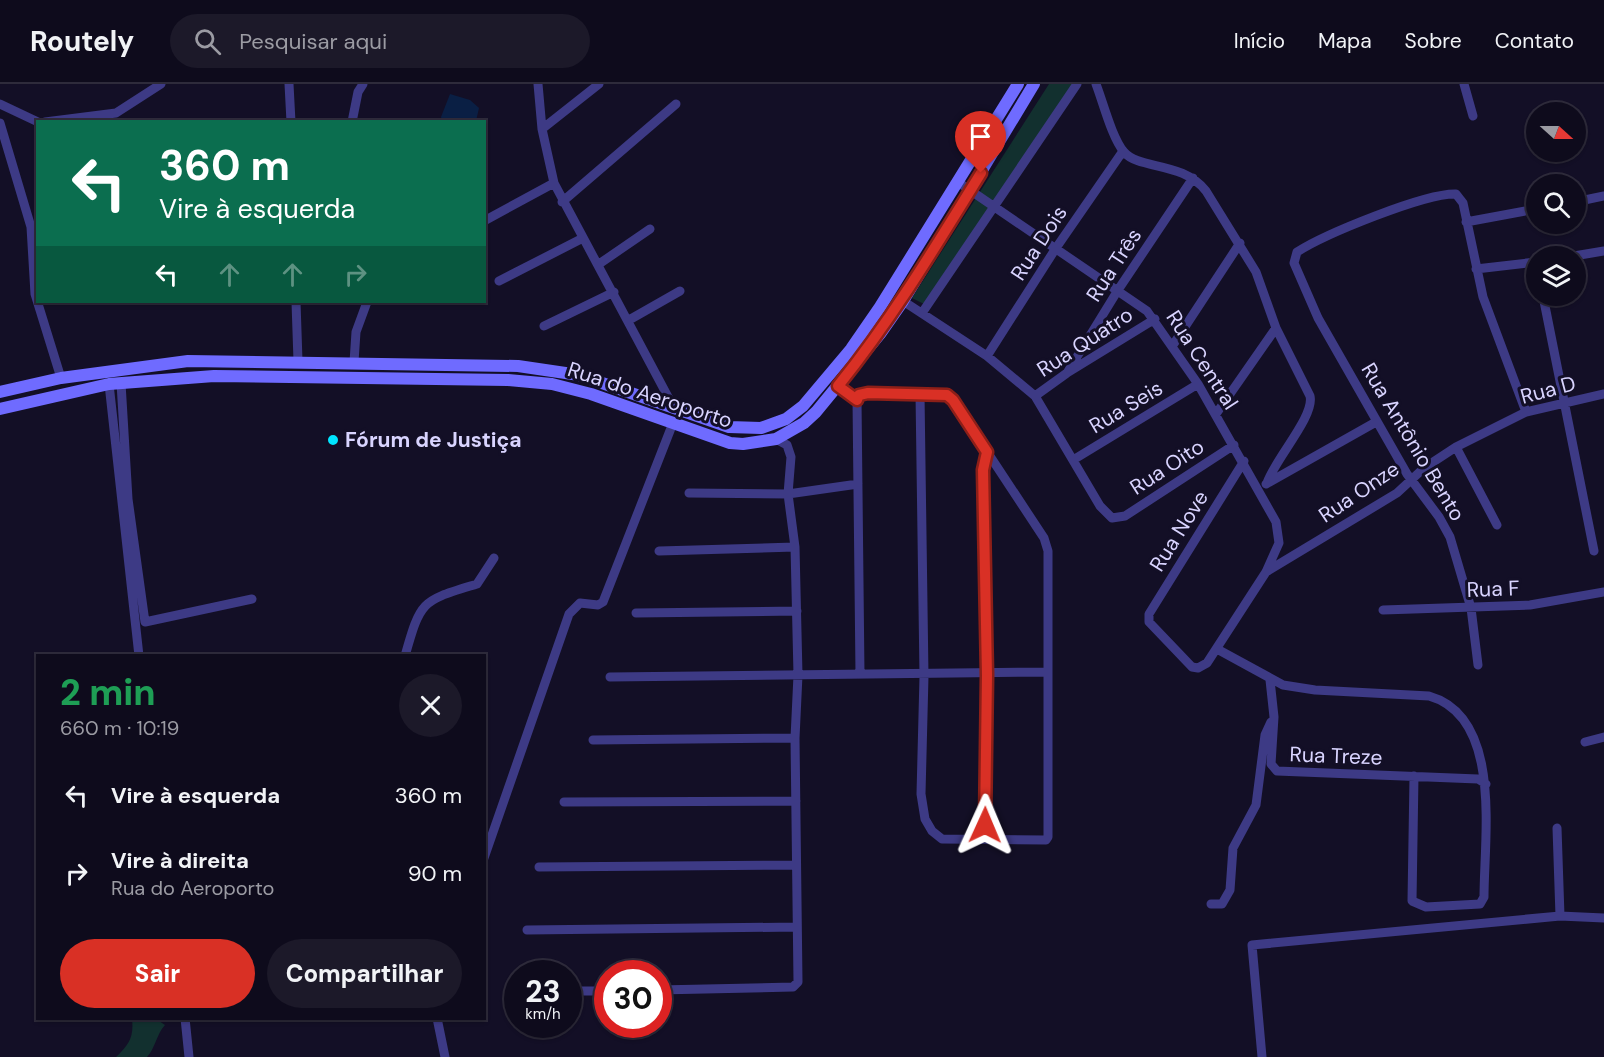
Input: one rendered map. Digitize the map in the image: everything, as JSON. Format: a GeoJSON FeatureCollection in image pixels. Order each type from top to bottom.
{"type":"FeatureCollection","features":[{"type":"Feature","properties":{"kind":"main road","name":"Rua do Aeroporto"},"geometry":{"type":"LineString","coordinates":[[0,392],[61,378],[188,361],[354,362],[541,368],[579,375],[613,385],[729,427],[747,429],[773,425],[803,406],[851,349],[880,307],[1018,84]]}},
{"type":"Feature","properties":{"kind":"main road","name":"Rua do Aeroporto"},"geometry":{"type":"LineString","coordinates":[[0,409],[115,384],[162,378],[508,380],[561,386],[730,443],[759,444],[776,439],[804,423],[838,386],[880,334],[903,301],[1035,84]]}},
{"type":"Feature","properties":{"kind":"main road"},"geometry":{"type":"LineString","coordinates":[[268,361],[270,377]]}},
{"type":"Feature","properties":{"kind":"main road"},"geometry":{"type":"LineString","coordinates":[[607,400],[613,385]]}},
{"type":"Feature","properties":{"kind":"street"},"geometry":{"type":"LineString","coordinates":[[61,120],[116,113],[161,84]]}},
{"type":"Feature","properties":{"kind":"street"},"geometry":{"type":"LineString","coordinates":[[289,84],[291,120]]}},
{"type":"Feature","properties":{"kind":"street"},"geometry":{"type":"LineString","coordinates":[[352,120],[358,92],[363,84]]}},
{"type":"Feature","properties":{"kind":"street"},"geometry":{"type":"LineString","coordinates":[[538,84],[542,129],[554,183],[562,202],[599,264],[674,408]]}},
{"type":"Feature","properties":{"kind":"street"},"geometry":{"type":"LineString","coordinates":[[542,129],[599,84]]}},
{"type":"Feature","properties":{"kind":"street"},"geometry":{"type":"LineString","coordinates":[[922,313],[1070,91],[1077,84]]}},
{"type":"Feature","properties":{"kind":"street"},"geometry":{"type":"LineString","coordinates":[[1096,84],[1123,151],[1134,159],[1177,170],[1193,178],[1206,191],[1256,272],[1276,328],[1312,402],[1309,414],[1263,486]]}},
{"type":"Feature","properties":{"kind":"street"},"geometry":{"type":"LineString","coordinates":[[1464,84],[1473,116]]}},
{"type":"Feature","properties":{"kind":"street"},"geometry":{"type":"LineString","coordinates":[[0,104],[36,121]]}},
{"type":"Feature","properties":{"kind":"street"},"geometry":{"type":"LineString","coordinates":[[562,202],[676,104]]}},
{"type":"Feature","properties":{"kind":"street"},"geometry":{"type":"LineString","coordinates":[[0,123],[31,227],[36,297]]}},
{"type":"Feature","properties":{"kind":"street","name":"Rua Dois"},"geometry":{"type":"LineString","coordinates":[[987,356],[1056,248],[1123,151]]}},
{"type":"Feature","properties":{"kind":"street","name":"Rua Três"},"geometry":{"type":"LineString","coordinates":[[1068,373],[1118,290],[1193,178]]}},
{"type":"Feature","properties":{"kind":"street","name":"Rua Central"},"geometry":{"type":"LineString","coordinates":[[958,182],[1118,290],[1155,319],[1198,384],[1244,461],[1263,486],[1279,533],[1279,543],[1266,572],[1217,649]]}},
{"type":"Feature","properties":{"kind":"street"},"geometry":{"type":"LineString","coordinates":[[486,220],[554,183]]}},
{"type":"Feature","properties":{"kind":"street","name":"Rua Antônio Bento"},"geometry":{"type":"LineString","coordinates":[[1466,222],[1461,198],[1452,194],[1396,209],[1300,250],[1297,252],[1294,263],[1301,283],[1376,422],[1411,480],[1439,517],[1450,537],[1471,608],[1478,665]]}},
{"type":"Feature","properties":{"kind":"street"},"geometry":{"type":"LineString","coordinates":[[1586,200],[1604,196]]}},
{"type":"Feature","properties":{"kind":"street"},"geometry":{"type":"LineString","coordinates":[[1526,211],[1466,222],[1476,269],[1496,334],[1526,412]]}},
{"type":"Feature","properties":{"kind":"street"},"geometry":{"type":"LineString","coordinates":[[599,264],[650,229]]}},
{"type":"Feature","properties":{"kind":"street"},"geometry":{"type":"LineString","coordinates":[[499,282],[583,238]]}},
{"type":"Feature","properties":{"kind":"street"},"geometry":{"type":"LineString","coordinates":[[1173,345],[1240,243]]}},
{"type":"Feature","properties":{"kind":"street"},"geometry":{"type":"LineString","coordinates":[[1586,254],[1604,251]]}},
{"type":"Feature","properties":{"kind":"street"},"geometry":{"type":"LineString","coordinates":[[1476,269],[1526,263]]}},
{"type":"Feature","properties":{"kind":"street"},"geometry":{"type":"LineString","coordinates":[[629,320],[680,291]]}},
{"type":"Feature","properties":{"kind":"street"},"geometry":{"type":"LineString","coordinates":[[544,326],[614,292]]}},
{"type":"Feature","properties":{"kind":"street"},"geometry":{"type":"LineString","coordinates":[[903,301],[987,356],[1035,396],[1073,460]]}},
{"type":"Feature","properties":{"kind":"street"},"geometry":{"type":"LineString","coordinates":[[38,303],[61,378]]}},
{"type":"Feature","properties":{"kind":"street"},"geometry":{"type":"LineString","coordinates":[[296,303],[298,361]]}},
{"type":"Feature","properties":{"kind":"street"},"geometry":{"type":"LineString","coordinates":[[354,362],[356,332],[367,303]]}},
{"type":"Feature","properties":{"kind":"street"},"geometry":{"type":"LineString","coordinates":[[1545,306],[1594,551]]}},
{"type":"Feature","properties":{"kind":"street","name":"Rua Quatro"},"geometry":{"type":"LineString","coordinates":[[1035,396],[1155,319]]}},
{"type":"Feature","properties":{"kind":"street"},"geometry":{"type":"LineString","coordinates":[[1216,414],[1276,328]]}},
{"type":"Feature","properties":{"kind":"street"},"geometry":{"type":"LineString","coordinates":[[115,384],[145,622],[252,599]]}},
{"type":"Feature","properties":{"kind":"street"},"geometry":{"type":"LineString","coordinates":[[115,384],[139,654]]}},
{"type":"Feature","properties":{"kind":"street","name":"Rua Seis"},"geometry":{"type":"LineString","coordinates":[[1073,460],[1198,384]]}},
{"type":"Feature","properties":{"kind":"street"},"geometry":{"type":"LineString","coordinates":[[838,386],[857,400]]}},
{"type":"Feature","properties":{"kind":"street"},"geometry":{"type":"LineString","coordinates":[[860,674],[857,400],[859,395],[868,393],[920,394],[947,395],[953,400],[1044,538],[1048,551],[1048,837],[1041,841],[942,839],[932,831],[925,819],[921,794],[924,676],[920,394]]}},
{"type":"Feature","properties":{"kind":"street","name":"Rua D"},"geometry":{"type":"LineString","coordinates":[[1502,424],[1526,412],[1604,394]]}},
{"type":"Feature","properties":{"kind":"street"},"geometry":{"type":"LineString","coordinates":[[1263,486],[1376,422]]}},
{"type":"Feature","properties":{"kind":"street"},"geometry":{"type":"LineString","coordinates":[[486,852],[569,614],[580,603],[598,605],[603,602],[673,423]]}},
{"type":"Feature","properties":{"kind":"street","name":"Rua Onze"},"geometry":{"type":"LineString","coordinates":[[1266,572],[1397,493],[1424,468],[1456,447],[1502,424]]}},
{"type":"Feature","properties":{"kind":"street"},"geometry":{"type":"LineString","coordinates":[[672,990],[793,987],[798,982],[795,738],[798,675],[795,547],[788,494],[791,457],[787,445],[776,439]]}},
{"type":"Feature","properties":{"kind":"street","name":"Rua Oito"},"geometry":{"type":"LineString","coordinates":[[1073,460],[1100,506],[1112,518],[1119,519],[1234,445]]}},
{"type":"Feature","properties":{"kind":"street"},"geometry":{"type":"LineString","coordinates":[[1456,447],[1497,525]]}},
{"type":"Feature","properties":{"kind":"street"},"geometry":{"type":"LineString","coordinates":[[985,825],[987,675],[983,470],[987,452]]}},
{"type":"Feature","properties":{"kind":"street","name":"Rua Nove"},"geometry":{"type":"LineString","coordinates":[[1217,649],[1202,667],[1192,667],[1149,622],[1150,610],[1244,461]]}},
{"type":"Feature","properties":{"kind":"street"},"geometry":{"type":"LineString","coordinates":[[689,493],[788,494],[858,484]]}},
{"type":"Feature","properties":{"kind":"street"},"geometry":{"type":"LineString","coordinates":[[659,551],[795,547]]}},
{"type":"Feature","properties":{"kind":"street"},"geometry":{"type":"LineString","coordinates":[[406,654],[417,615],[436,596],[477,584],[494,558]]}},
{"type":"Feature","properties":{"kind":"street","name":"Rua F"},"geometry":{"type":"LineString","coordinates":[[1383,610],[1530,605],[1604,592]]}},
{"type":"Feature","properties":{"kind":"street"},"geometry":{"type":"LineString","coordinates":[[636,613],[797,611]]}},
{"type":"Feature","properties":{"kind":"street"},"geometry":{"type":"LineString","coordinates":[[1217,649],[1270,680],[1300,689],[1429,696],[1447,702],[1459,713],[1473,733],[1486,784],[1483,902],[1476,906],[1426,907],[1414,904],[1411,897],[1414,776]]}},
{"type":"Feature","properties":{"kind":"street"},"geometry":{"type":"LineString","coordinates":[[610,677],[860,674],[924,676],[1047,672]]}},
{"type":"Feature","properties":{"kind":"street","name":"Rua Treze"},"geometry":{"type":"LineString","coordinates":[[1270,680],[1274,717],[1271,764],[1277,771],[1478,779],[1486,784]]}},
{"type":"Feature","properties":{"kind":"street"},"geometry":{"type":"LineString","coordinates":[[1211,904],[1222,904],[1230,890],[1233,848],[1256,805],[1265,735],[1274,717]]}},
{"type":"Feature","properties":{"kind":"street"},"geometry":{"type":"LineString","coordinates":[[1585,742],[1604,737]]}},
{"type":"Feature","properties":{"kind":"street"},"geometry":{"type":"LineString","coordinates":[[593,740],[795,738]]}},
{"type":"Feature","properties":{"kind":"street"},"geometry":{"type":"LineString","coordinates":[[564,802],[796,801]]}},
{"type":"Feature","properties":{"kind":"street"},"geometry":{"type":"LineString","coordinates":[[1557,828],[1560,916]]}},
{"type":"Feature","properties":{"kind":"street"},"geometry":{"type":"LineString","coordinates":[[539,867],[796,865]]}},
{"type":"Feature","properties":{"kind":"street"},"geometry":{"type":"LineString","coordinates":[[1262,1057],[1252,945],[1560,916],[1604,918]]}},
{"type":"Feature","properties":{"kind":"street"},"geometry":{"type":"LineString","coordinates":[[527,930],[797,927]]}},
{"type":"Feature","properties":{"kind":"street"},"geometry":{"type":"LineString","coordinates":[[186,1020],[189,1057]]}},
{"type":"Feature","properties":{"kind":"street"},"geometry":{"type":"LineString","coordinates":[[438,1020],[445,1057]]}},
{"type":"Feature","properties":{"kind":"green space"},"geometry":{"type":"Polygon","coordinates":[[[1049,84],[1073,84],[926,305],[912,298],[1049,84]]]}},
{"type":"Feature","properties":{"kind":"green space"},"geometry":{"type":"Polygon","coordinates":[[[132,1020],[158,1020],[165,1025],[147,1057],[116,1057],[130,1040],[132,1020]]]}},
{"type":"Feature","properties":{"kind":"water"},"geometry":{"type":"Polygon","coordinates":[[[450,94],[470,100],[479,108],[476,120],[442,120],[450,94]]]}},
{"type":"Feature","properties":{"kind":"place","name":"Fórum de Justiça"},"geometry":{"type":"Point","coordinates":[333,440]}},
{"type":"Feature","properties":{"kind":"route"},"geometry":{"type":"LineString","coordinates":[[981,173],[903,301],[838,386],[857,400],[859,395],[868,393],[947,395],[953,400],[987,452],[984,457],[983,470],[987,675],[985,825]]}}]}
